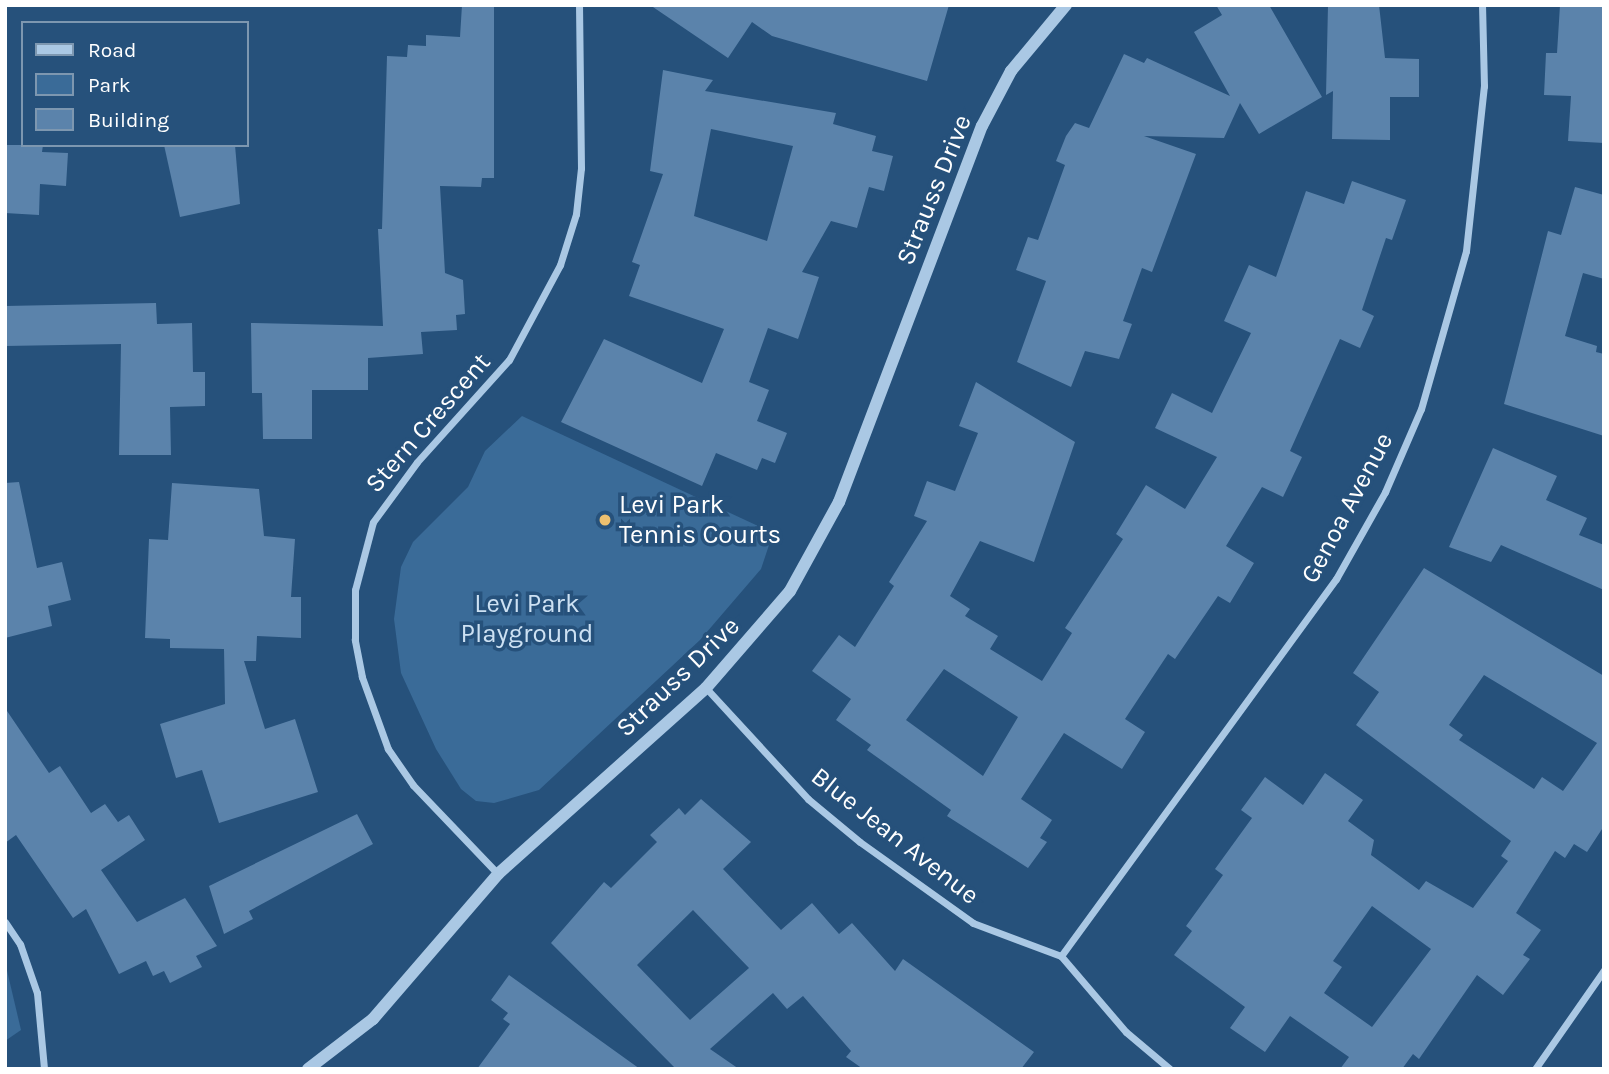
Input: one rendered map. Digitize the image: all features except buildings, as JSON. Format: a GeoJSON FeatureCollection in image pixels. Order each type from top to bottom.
{"type":"FeatureCollection","features":[{"type":"Feature","properties":{"kind":"street","name":"Stern Crescent"},"geometry":{"type":"LineString","coordinates":[[498,874],[413,785],[388,749],[362,677],[355,640],[355,590],[373,522],[417,462],[509,360],[560,264],[576,214],[581,168],[579,5]]}},
{"type":"Feature","properties":{"kind":"street","name":"Strauss Drive"},"geometry":{"type":"LineString","coordinates":[[308,1069],[373,1019],[498,874],[706,688],[755,635],[816,550],[839,502],[982,127],[1012,71],[1066,5]]}},
{"type":"Feature","properties":{"kind":"street","name":"Genoa Avenue"},"geometry":{"type":"LineString","coordinates":[[1062,957],[1336,579],[1385,492],[1421,409],[1466,251],[1484,86],[1482,5]]}},
{"type":"Feature","properties":{"kind":"street","name":"Blue Jean Avenue"},"geometry":{"type":"LineString","coordinates":[[706,688],[808,799],[893,867],[973,923],[1062,957],[1126,1031],[1170,1069]]}},
{"type":"Feature","properties":{"kind":"street"},"geometry":{"type":"LineString","coordinates":[[5,922],[20,944],[37,993],[44,1069]]}},
{"type":"Feature","properties":{"kind":"street"},"geometry":{"type":"LineString","coordinates":[[1535,1069],[1604,970]]}},
{"type":"Feature","properties":{"kind":"green space","name":"Levi Park Playground"},"geometry":{"type":"Polygon","coordinates":[[[522,416],[773,533],[761,569],[700,640],[539,790],[494,803],[476,801],[461,789],[436,749],[401,673],[394,619],[401,567],[413,542],[468,487],[485,451],[522,416]]]}},
{"type":"Feature","properties":{"kind":"green space"},"geometry":{"type":"Polygon","coordinates":[[[5,962],[21,1030],[5,1041],[5,962]]]}},
{"type":"Feature","properties":{"kind":"place","name":"Levi Park Tennis Courts"},"geometry":{"type":"Point","coordinates":[605,520]}}]}
